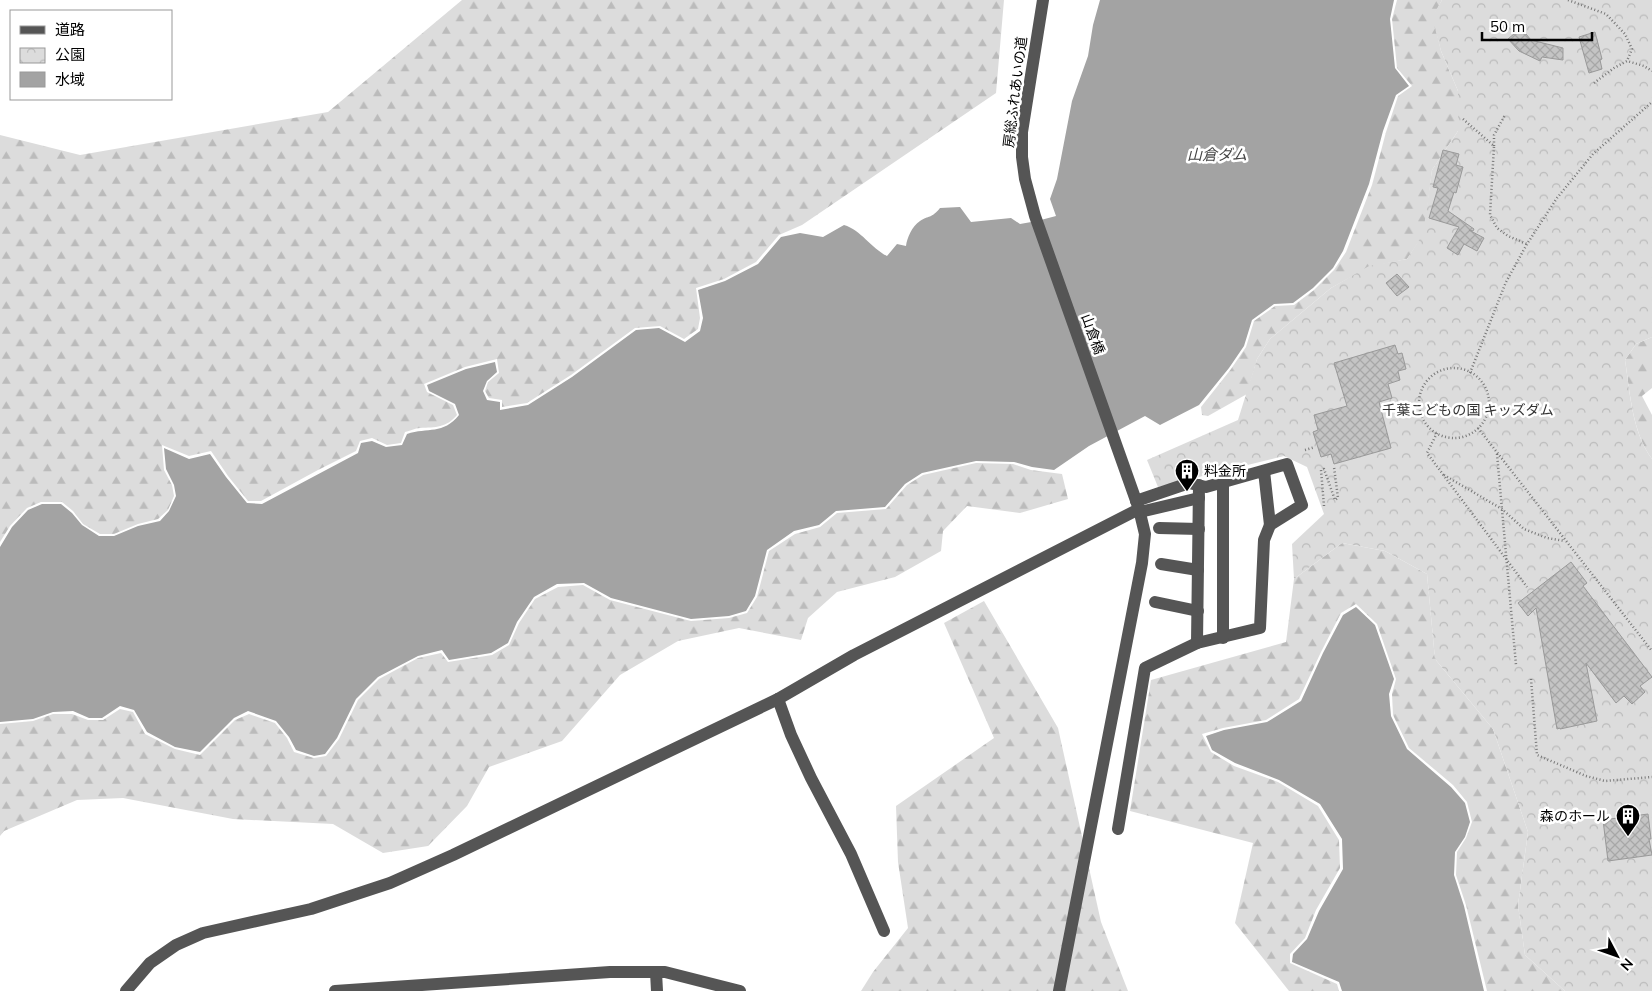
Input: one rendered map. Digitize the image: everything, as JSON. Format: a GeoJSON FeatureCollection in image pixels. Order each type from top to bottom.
{"type":"FeatureCollection","features":[{"type":"Feature","properties":{"kind":"street","name":"房総ふれあいの道"},"geometry":{"type":"LineString","coordinates":[[1035,216],[1025,179],[1022,157],[1022,132],[1043,0]]}},
{"type":"Feature","properties":{"kind":"street","name":"山倉橋"},"geometry":{"type":"LineString","coordinates":[[1035,216],[1139,507],[1144,534],[1142,563],[1060,991]]}},
{"type":"Feature","properties":{"kind":"street"},"geometry":{"type":"LineString","coordinates":[[126,991],[150,963],[176,945],[203,933],[311,908],[390,883],[453,855],[778,699],[854,655],[1189,483],[1202,490],[1223,482],[1287,464],[1302,505],[1270,525]]}},
{"type":"Feature","properties":{"kind":"street"},"geometry":{"type":"LineString","coordinates":[[1118,829],[1145,668],[1197,643],[1260,628],[1264,540],[1270,525],[1264,472]]}},
{"type":"Feature","properties":{"kind":"street"},"geometry":{"type":"LineString","coordinates":[[1223,482],[1223,638]]}},
{"type":"Feature","properties":{"kind":"street"},"geometry":{"type":"LineString","coordinates":[[1197,643],[1199,529],[1202,490]]}},
{"type":"Feature","properties":{"kind":"street"},"geometry":{"type":"LineString","coordinates":[[1159,528],[1199,529]]}},
{"type":"Feature","properties":{"kind":"street"},"geometry":{"type":"LineString","coordinates":[[1161,564],[1198,570]]}},
{"type":"Feature","properties":{"kind":"street"},"geometry":{"type":"LineString","coordinates":[[1155,602],[1198,611]]}},
{"type":"Feature","properties":{"kind":"street"},"geometry":{"type":"LineString","coordinates":[[778,699],[790,735],[851,854],[884,931]]}},
{"type":"Feature","properties":{"kind":"street"},"geometry":{"type":"LineString","coordinates":[[335,991],[401,988],[610,972],[665,972],[740,991]]}},
{"type":"Feature","properties":{"kind":"street"},"geometry":{"type":"LineString","coordinates":[[656,972],[657,991]]}},
{"type":"Feature","properties":{"kind":"path"},"geometry":{"type":"LineString","coordinates":[[1570,0],[1606,14],[1625,34],[1632,49],[1627,62]]}},
{"type":"Feature","properties":{"kind":"path"},"geometry":{"type":"LineString","coordinates":[[1594,84],[1614,68],[1627,62],[1644,66],[1652,71]]}},
{"type":"Feature","properties":{"kind":"path"},"geometry":{"type":"LineString","coordinates":[[1470,372],[1506,282],[1527,244],[1557,198],[1593,154],[1652,102]]}},
{"type":"Feature","properties":{"kind":"path"},"geometry":{"type":"LineString","coordinates":[[1505,115],[1494,135],[1490,215],[1497,228],[1508,236],[1527,244]]}},
{"type":"Feature","properties":{"kind":"path"},"geometry":{"type":"LineString","coordinates":[[1463,119],[1494,146]]}},
{"type":"Feature","properties":{"kind":"path"},"geometry":{"type":"LineString","coordinates":[[1463,368],[1470,372],[1482,380],[1490,400],[1485,422],[1468,436],[1446,438],[1427,427],[1418,406],[1423,384],[1440,370],[1463,368]]}},
{"type":"Feature","properties":{"kind":"path"},"geometry":{"type":"LineString","coordinates":[[1478,428],[1652,651]]}},
{"type":"Feature","properties":{"kind":"path"},"geometry":{"type":"LineString","coordinates":[[1437,433],[1427,453],[1527,587]]}},
{"type":"Feature","properties":{"kind":"path"},"geometry":{"type":"LineString","coordinates":[[1306,450],[1316,447]]}},
{"type":"Feature","properties":{"kind":"path"},"geometry":{"type":"LineString","coordinates":[[1497,453],[1516,665]]}},
{"type":"Feature","properties":{"kind":"path"},"geometry":{"type":"LineString","coordinates":[[1324,506],[1321,470],[1324,469],[1335,500],[1338,498],[1334,467]]}},
{"type":"Feature","properties":{"kind":"path"},"geometry":{"type":"LineString","coordinates":[[1442,473],[1502,509],[1524,529],[1547,538],[1566,541]]}},
{"type":"Feature","properties":{"kind":"path"},"geometry":{"type":"LineString","coordinates":[[1531,678],[1537,755],[1586,776],[1604,781],[1652,777]]}},
{"type":"Feature","properties":{"kind":"green space"},"geometry":{"type":"Polygon","coordinates":[[[462,0],[1004,0],[996,93],[802,225],[779,235],[756,262],[724,279],[696,288],[700,318],[698,329],[684,339],[660,326],[635,328],[571,375],[527,403],[502,407],[502,400],[489,398],[485,391],[488,382],[499,373],[497,359],[465,367],[424,384],[427,392],[453,405],[457,415],[449,422],[440,426],[418,428],[405,432],[401,443],[387,445],[372,438],[360,441],[356,451],[261,501],[248,501],[211,451],[189,456],[162,445],[164,470],[172,485],[174,496],[168,510],[158,519],[138,524],[114,534],[100,534],[83,524],[73,511],[62,502],[41,502],[27,508],[10,526],[0,542],[0,135],[80,155],[328,112],[462,0]]]}},
{"type":"Feature","properties":{"kind":"green space"},"geometry":{"type":"Polygon","coordinates":[[[1397,0],[1442,0],[1433,17],[1441,51],[1458,91],[1458,131],[1432,170],[1424,234],[1407,259],[1369,267],[1331,288],[1270,339],[1257,359],[1247,394],[1208,416],[1202,415],[1201,407],[1246,347],[1254,321],[1275,306],[1294,305],[1314,290],[1334,270],[1346,252],[1372,185],[1398,96],[1412,86],[1397,68],[1392,19],[1397,0]]]}},
{"type":"Feature","properties":{"kind":"green space","name":"千葉こどもの国 キッズダム"},"geometry":{"type":"Polygon","coordinates":[[[1442,0],[1652,0],[1652,337],[1636,344],[1625,360],[1630,399],[1636,425],[1645,448],[1652,459],[1652,991],[1565,991],[1525,955],[1518,905],[1528,832],[1493,729],[1435,659],[1427,574],[1385,551],[1342,543],[1294,579],[1292,544],[1324,514],[1307,467],[1284,456],[1158,487],[1147,460],[1238,420],[1257,359],[1270,339],[1331,288],[1369,266],[1407,259],[1423,234],[1432,170],[1458,131],[1458,91],[1441,51],[1432,17],[1442,0]]]}},
{"type":"Feature","properties":{"kind":"green space"},"geometry":{"type":"Polygon","coordinates":[[[1652,337],[1652,388],[1642,396],[1652,415],[1652,459],[1645,448],[1636,424],[1630,398],[1625,360],[1636,344],[1652,337]]]}},
{"type":"Feature","properties":{"kind":"green space"},"geometry":{"type":"Polygon","coordinates":[[[976,463],[1013,464],[1031,470],[1062,474],[1068,499],[1020,513],[967,506],[943,531],[941,551],[895,577],[837,592],[808,618],[801,640],[739,628],[678,641],[620,675],[562,741],[489,767],[467,806],[428,846],[383,853],[333,824],[233,819],[123,798],[77,800],[4,831],[0,836],[0,724],[33,721],[53,714],[72,714],[88,720],[103,720],[120,709],[133,712],[145,734],[175,749],[200,755],[235,720],[249,714],[275,723],[287,738],[294,752],[314,758],[326,756],[339,739],[358,700],[379,679],[418,658],[441,653],[448,662],[492,655],[509,645],[519,623],[535,599],[558,587],[583,585],[610,600],[691,621],[729,618],[747,613],[757,597],[769,551],[795,534],[820,527],[837,513],[886,509],[907,485],[923,475],[976,463]]]}},
{"type":"Feature","properties":{"kind":"green space"},"geometry":{"type":"Polygon","coordinates":[[[1342,543],[1385,551],[1427,574],[1435,659],[1493,729],[1528,832],[1518,905],[1525,955],[1565,991],[1487,991],[1466,905],[1456,875],[1457,852],[1466,838],[1472,822],[1467,802],[1453,785],[1409,748],[1393,715],[1392,694],[1396,679],[1377,624],[1356,604],[1341,613],[1299,699],[1266,720],[1202,734],[1211,752],[1234,766],[1278,782],[1318,806],[1339,840],[1340,868],[1316,910],[1305,938],[1290,954],[1290,963],[1337,984],[1339,991],[1289,991],[1235,923],[1253,843],[1130,811],[1151,680],[1286,642],[1294,579],[1342,543]]]}},
{"type":"Feature","properties":{"kind":"green space"},"geometry":{"type":"Polygon","coordinates":[[[984,601],[1058,728],[1101,922],[1128,991],[861,991],[873,972],[908,928],[898,862],[896,806],[994,738],[944,623],[984,601]]]}},
{"type":"Feature","properties":{"kind":"water","name":"山倉ダム"},"geometry":{"type":"Polygon","coordinates":[[[1100,0],[1394,0],[1390,19],[1395,68],[1409,86],[1396,95],[1383,131],[1369,184],[1343,251],[1333,268],[1313,288],[1293,303],[1274,304],[1252,320],[1244,346],[1199,405],[1160,425],[1145,416],[1089,446],[1054,470],[1014,462],[976,461],[922,473],[905,484],[885,507],[836,511],[819,525],[794,531],[767,550],[755,596],[746,611],[729,616],[691,619],[611,598],[584,583],[557,584],[534,597],[517,622],[508,643],[491,653],[449,660],[442,650],[418,656],[378,677],[356,699],[337,738],[325,754],[314,756],[296,750],[289,737],[276,721],[248,711],[234,718],[200,752],[175,747],[147,732],[134,710],[120,706],[102,718],[89,718],[73,711],[53,712],[33,719],[0,722],[0,547],[12,527],[28,510],[42,504],[61,504],[82,525],[99,536],[114,536],[138,526],[160,521],[169,511],[176,496],[174,485],[166,469],[164,448],[189,459],[210,454],[247,503],[262,504],[358,453],[361,443],[372,441],[386,447],[402,445],[407,434],[441,428],[447,425],[459,415],[455,404],[429,391],[427,385],[466,369],[495,362],[497,372],[487,381],[483,391],[487,400],[500,402],[500,410],[528,405],[572,377],[636,330],[659,328],[685,342],[700,331],[703,318],[698,290],[725,281],[758,264],[781,237],[800,233],[823,237],[844,225],[856,231],[887,256],[897,244],[906,246],[912,229],[920,221],[934,214],[940,208],[960,207],[971,222],[1011,218],[1020,224],[1056,216],[1050,199],[1057,179],[1072,101],[1088,56],[1093,25],[1100,0]]]}},
{"type":"Feature","properties":{"kind":"water"},"geometry":{"type":"Polygon","coordinates":[[[1356,607],[1375,625],[1394,679],[1389,694],[1391,716],[1407,749],[1451,787],[1465,803],[1470,822],[1465,837],[1455,852],[1454,875],[1464,906],[1484,991],[1342,991],[1339,982],[1292,962],[1293,954],[1307,939],[1319,911],[1343,869],[1342,839],[1320,804],[1279,780],[1235,763],[1212,750],[1206,736],[1224,730],[1267,722],[1301,701],[1343,615],[1356,607]]]}},
{"type":"Feature","properties":{"kind":"building"},"geometry":{"type":"Polygon","coordinates":[[[1521,28],[1531,40],[1563,48],[1563,60],[1542,57],[1540,61],[1519,51],[1508,39],[1521,28]]]}},
{"type":"Feature","properties":{"kind":"building"},"geometry":{"type":"Polygon","coordinates":[[[1595,32],[1602,59],[1600,60],[1602,69],[1589,73],[1579,37],[1595,32]]]}},
{"type":"Feature","properties":{"kind":"building"},"geometry":{"type":"Polygon","coordinates":[[[1443,150],[1459,154],[1456,165],[1463,167],[1456,193],[1454,192],[1448,211],[1474,229],[1473,231],[1469,230],[1484,238],[1477,251],[1464,244],[1458,255],[1447,248],[1459,227],[1429,218],[1438,188],[1433,187],[1443,150]]]}},
{"type":"Feature","properties":{"kind":"building"},"geometry":{"type":"Polygon","coordinates":[[[1397,274],[1409,287],[1397,296],[1386,283],[1397,274]]]}},
{"type":"Feature","properties":{"kind":"building"},"geometry":{"type":"Polygon","coordinates":[[[1395,345],[1398,354],[1402,353],[1406,369],[1398,371],[1400,380],[1388,384],[1392,398],[1379,402],[1391,448],[1334,464],[1331,454],[1321,457],[1313,432],[1318,430],[1314,415],[1347,406],[1334,363],[1395,345]]]}},
{"type":"Feature","properties":{"kind":"building"},"geometry":{"type":"Polygon","coordinates":[[[1571,562],[1587,583],[1583,586],[1652,677],[1640,686],[1645,692],[1632,704],[1624,696],[1616,703],[1586,663],[1597,721],[1557,729],[1536,608],[1528,616],[1518,603],[1571,562]]]}},
{"type":"Feature","properties":{"kind":"building","name":"森のホール"},"geometry":{"type":"Polygon","coordinates":[[[1648,814],[1652,855],[1608,861],[1603,820],[1648,814]]]}},
{"type":"Feature","properties":{"kind":"place","name":"料金所"},"geometry":{"type":"Point","coordinates":[1187,492]}},
{"type":"Feature","properties":{"kind":"place","name":"森のホール"},"geometry":{"type":"Point","coordinates":[1628,837]}}]}
